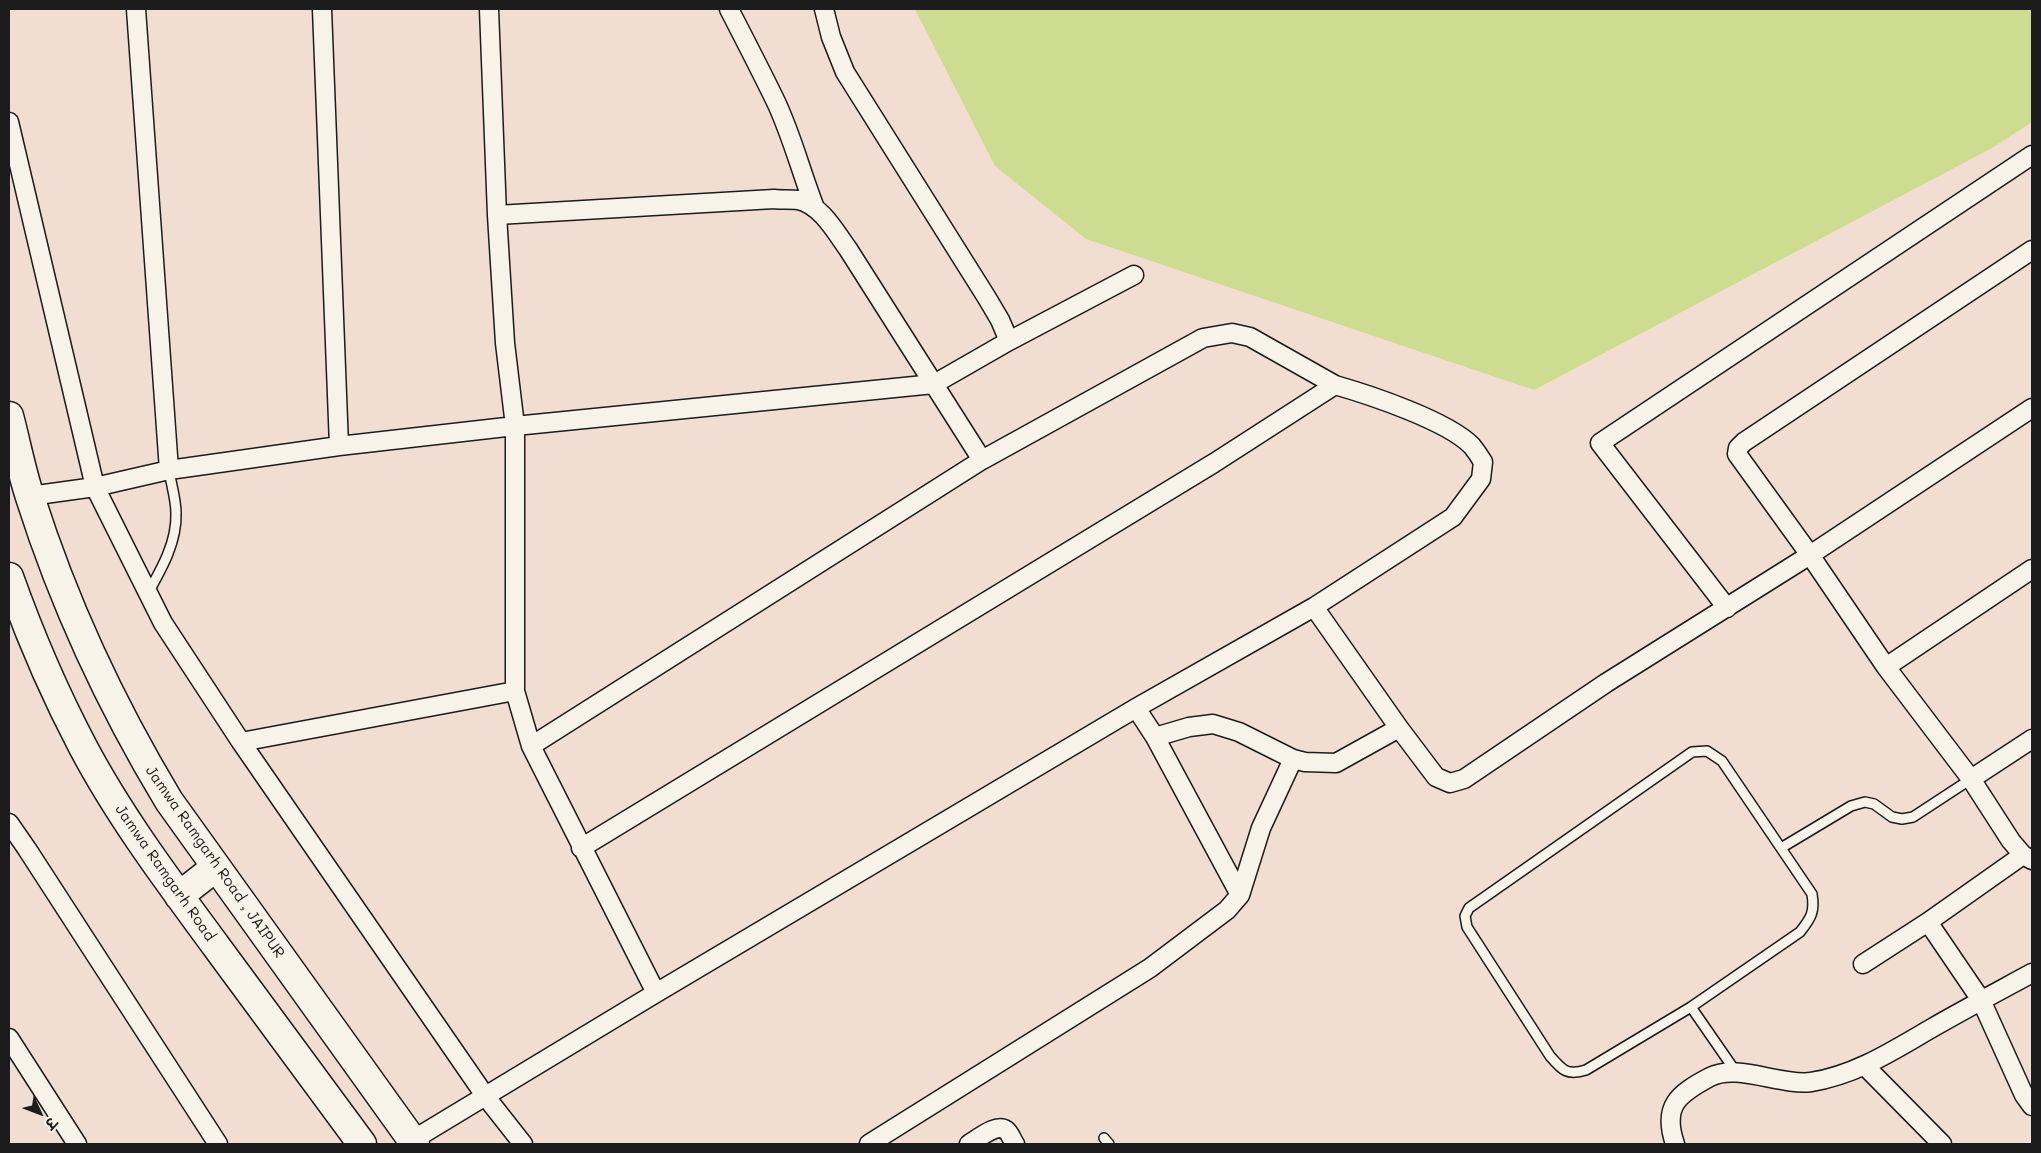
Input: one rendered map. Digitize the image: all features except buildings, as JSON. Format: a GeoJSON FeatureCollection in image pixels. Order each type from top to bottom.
{"type":"FeatureCollection","features":[{"type":"Feature","properties":{"kind":"highway","name":"Jamwa Ramgarh Road , JAIPUR"},"geometry":{"type":"LineString","coordinates":[[9,416],[30,496],[79,630],[135,746],[169,801],[411,1143]]}},
{"type":"Feature","properties":{"kind":"highway","name":"Jamwa Ramgarh Road"},"geometry":{"type":"LineString","coordinates":[[9,577],[26,627],[52,686],[84,749],[132,828],[179,896],[362,1144]]}},
{"type":"Feature","properties":{"kind":"highway"},"geometry":{"type":"LineString","coordinates":[[179,896],[216,867]]}},
{"type":"Feature","properties":{"kind":"street"},"geometry":{"type":"LineString","coordinates":[[136,9],[168,470]]}},
{"type":"Feature","properties":{"kind":"street"},"geometry":{"type":"LineString","coordinates":[[322,9],[339,446]]}},
{"type":"Feature","properties":{"kind":"street"},"geometry":{"type":"LineString","coordinates":[[489,9],[497,215],[505,343],[515,426],[515,691],[531,746],[656,993]]}},
{"type":"Feature","properties":{"kind":"street"},"geometry":{"type":"LineString","coordinates":[[729,9],[779,109],[795,148],[815,208]]}},
{"type":"Feature","properties":{"kind":"street"},"geometry":{"type":"LineString","coordinates":[[824,9],[845,72],[991,305],[1009,341]]}},
{"type":"Feature","properties":{"kind":"street"},"geometry":{"type":"LineString","coordinates":[[9,122],[95,487],[163,623],[242,742],[486,1097],[523,1144]]}},
{"type":"Feature","properties":{"kind":"street"},"geometry":{"type":"LineString","coordinates":[[1727,608],[1600,442],[2032,155]]}},
{"type":"Feature","properties":{"kind":"street"},"geometry":{"type":"LineString","coordinates":[[497,215],[774,199],[798,200],[815,208],[830,224],[848,249],[982,460]]}},
{"type":"Feature","properties":{"kind":"street"},"geometry":{"type":"LineString","coordinates":[[1863,964],[2028,857],[2011,841],[1971,779],[1886,667],[1810,555],[1737,454],[1738,448],[1744,442],[2032,250]]}},
{"type":"Feature","properties":{"kind":"street"},"geometry":{"type":"LineString","coordinates":[[30,496],[95,487],[168,470],[339,446],[515,426],[934,384],[1009,341],[1134,275]]}},
{"type":"Feature","properties":{"kind":"street"},"geometry":{"type":"LineString","coordinates":[[411,1143],[656,993],[1136,708],[1314,607],[1453,517],[1481,480],[1483,462],[1471,446],[1449,428],[1367,394],[1336,385],[1250,337],[1232,333],[1202,338],[982,460],[531,746]]}},
{"type":"Feature","properties":{"kind":"street"},"geometry":{"type":"LineString","coordinates":[[581,848],[1214,463],[1336,385]]}},
{"type":"Feature","properties":{"kind":"street"},"geometry":{"type":"LineString","coordinates":[[1314,607],[1436,778],[1450,784],[1464,779],[1606,683],[1810,555],[2032,408]]}},
{"type":"Feature","properties":{"kind":"street"},"geometry":{"type":"LineString","coordinates":[[1886,667],[2032,569]]}},
{"type":"Feature","properties":{"kind":"street"},"geometry":{"type":"LineString","coordinates":[[242,742],[515,691]]}},
{"type":"Feature","properties":{"kind":"street"},"geometry":{"type":"LineString","coordinates":[[1136,708],[1155,737],[1240,895]]}},
{"type":"Feature","properties":{"kind":"street"},"geometry":{"type":"LineString","coordinates":[[1155,737],[1189,727],[1213,724],[1239,732],[1293,759],[1306,762],[1336,762],[1399,728]]}},
{"type":"Feature","properties":{"kind":"street"},"geometry":{"type":"LineString","coordinates":[[1971,779],[2032,739]]}},
{"type":"Feature","properties":{"kind":"street"},"geometry":{"type":"LineString","coordinates":[[869,1144],[1150,968],[1227,910],[1240,895],[1261,828],[1293,759]]}},
{"type":"Feature","properties":{"kind":"street"},"geometry":{"type":"LineString","coordinates":[[9,823],[218,1144]]}},
{"type":"Feature","properties":{"kind":"street"},"geometry":{"type":"LineString","coordinates":[[1928,922],[1982,1000],[2024,1095],[2032,1106]]}},
{"type":"Feature","properties":{"kind":"street"},"geometry":{"type":"LineString","coordinates":[[1675,1144],[1670,1129],[1671,1110],[1685,1092],[1713,1075],[1736,1072],[1765,1078],[1812,1082],[1865,1066],[2032,973]]}},
{"type":"Feature","properties":{"kind":"street"},"geometry":{"type":"LineString","coordinates":[[9,1038],[77,1144]]}},
{"type":"Feature","properties":{"kind":"street"},"geometry":{"type":"LineString","coordinates":[[1865,1066],[1942,1144]]}},
{"type":"Feature","properties":{"kind":"street"},"geometry":{"type":"LineString","coordinates":[[969,1144],[1001,1128],[1007,1131],[1015,1144]]}},
{"type":"Feature","properties":{"kind":"lane"},"geometry":{"type":"LineString","coordinates":[[148,593],[168,557],[173,536],[176,512],[168,470]]}},
{"type":"Feature","properties":{"kind":"lane"},"geometry":{"type":"LineString","coordinates":[[1707,751],[1722,761],[1812,894],[1815,908],[1800,932],[1691,1007],[1586,1070],[1574,1074],[1561,1069],[1550,1056],[1467,927],[1465,916],[1469,908],[1692,752],[1707,751]]}},
{"type":"Feature","properties":{"kind":"lane"},"geometry":{"type":"LineString","coordinates":[[1781,848],[1851,806],[1865,802],[1874,804],[1892,817],[1902,819],[1913,817],[1971,779]]}},
{"type":"Feature","properties":{"kind":"lane"},"geometry":{"type":"LineString","coordinates":[[1691,1007],[1736,1072]]}},
{"type":"Feature","properties":{"kind":"green space"},"geometry":{"type":"Polygon","coordinates":[[[915,9],[2032,9],[2032,122],[1992,148],[1534,390],[1086,239],[995,166],[915,9]]]}}]}
